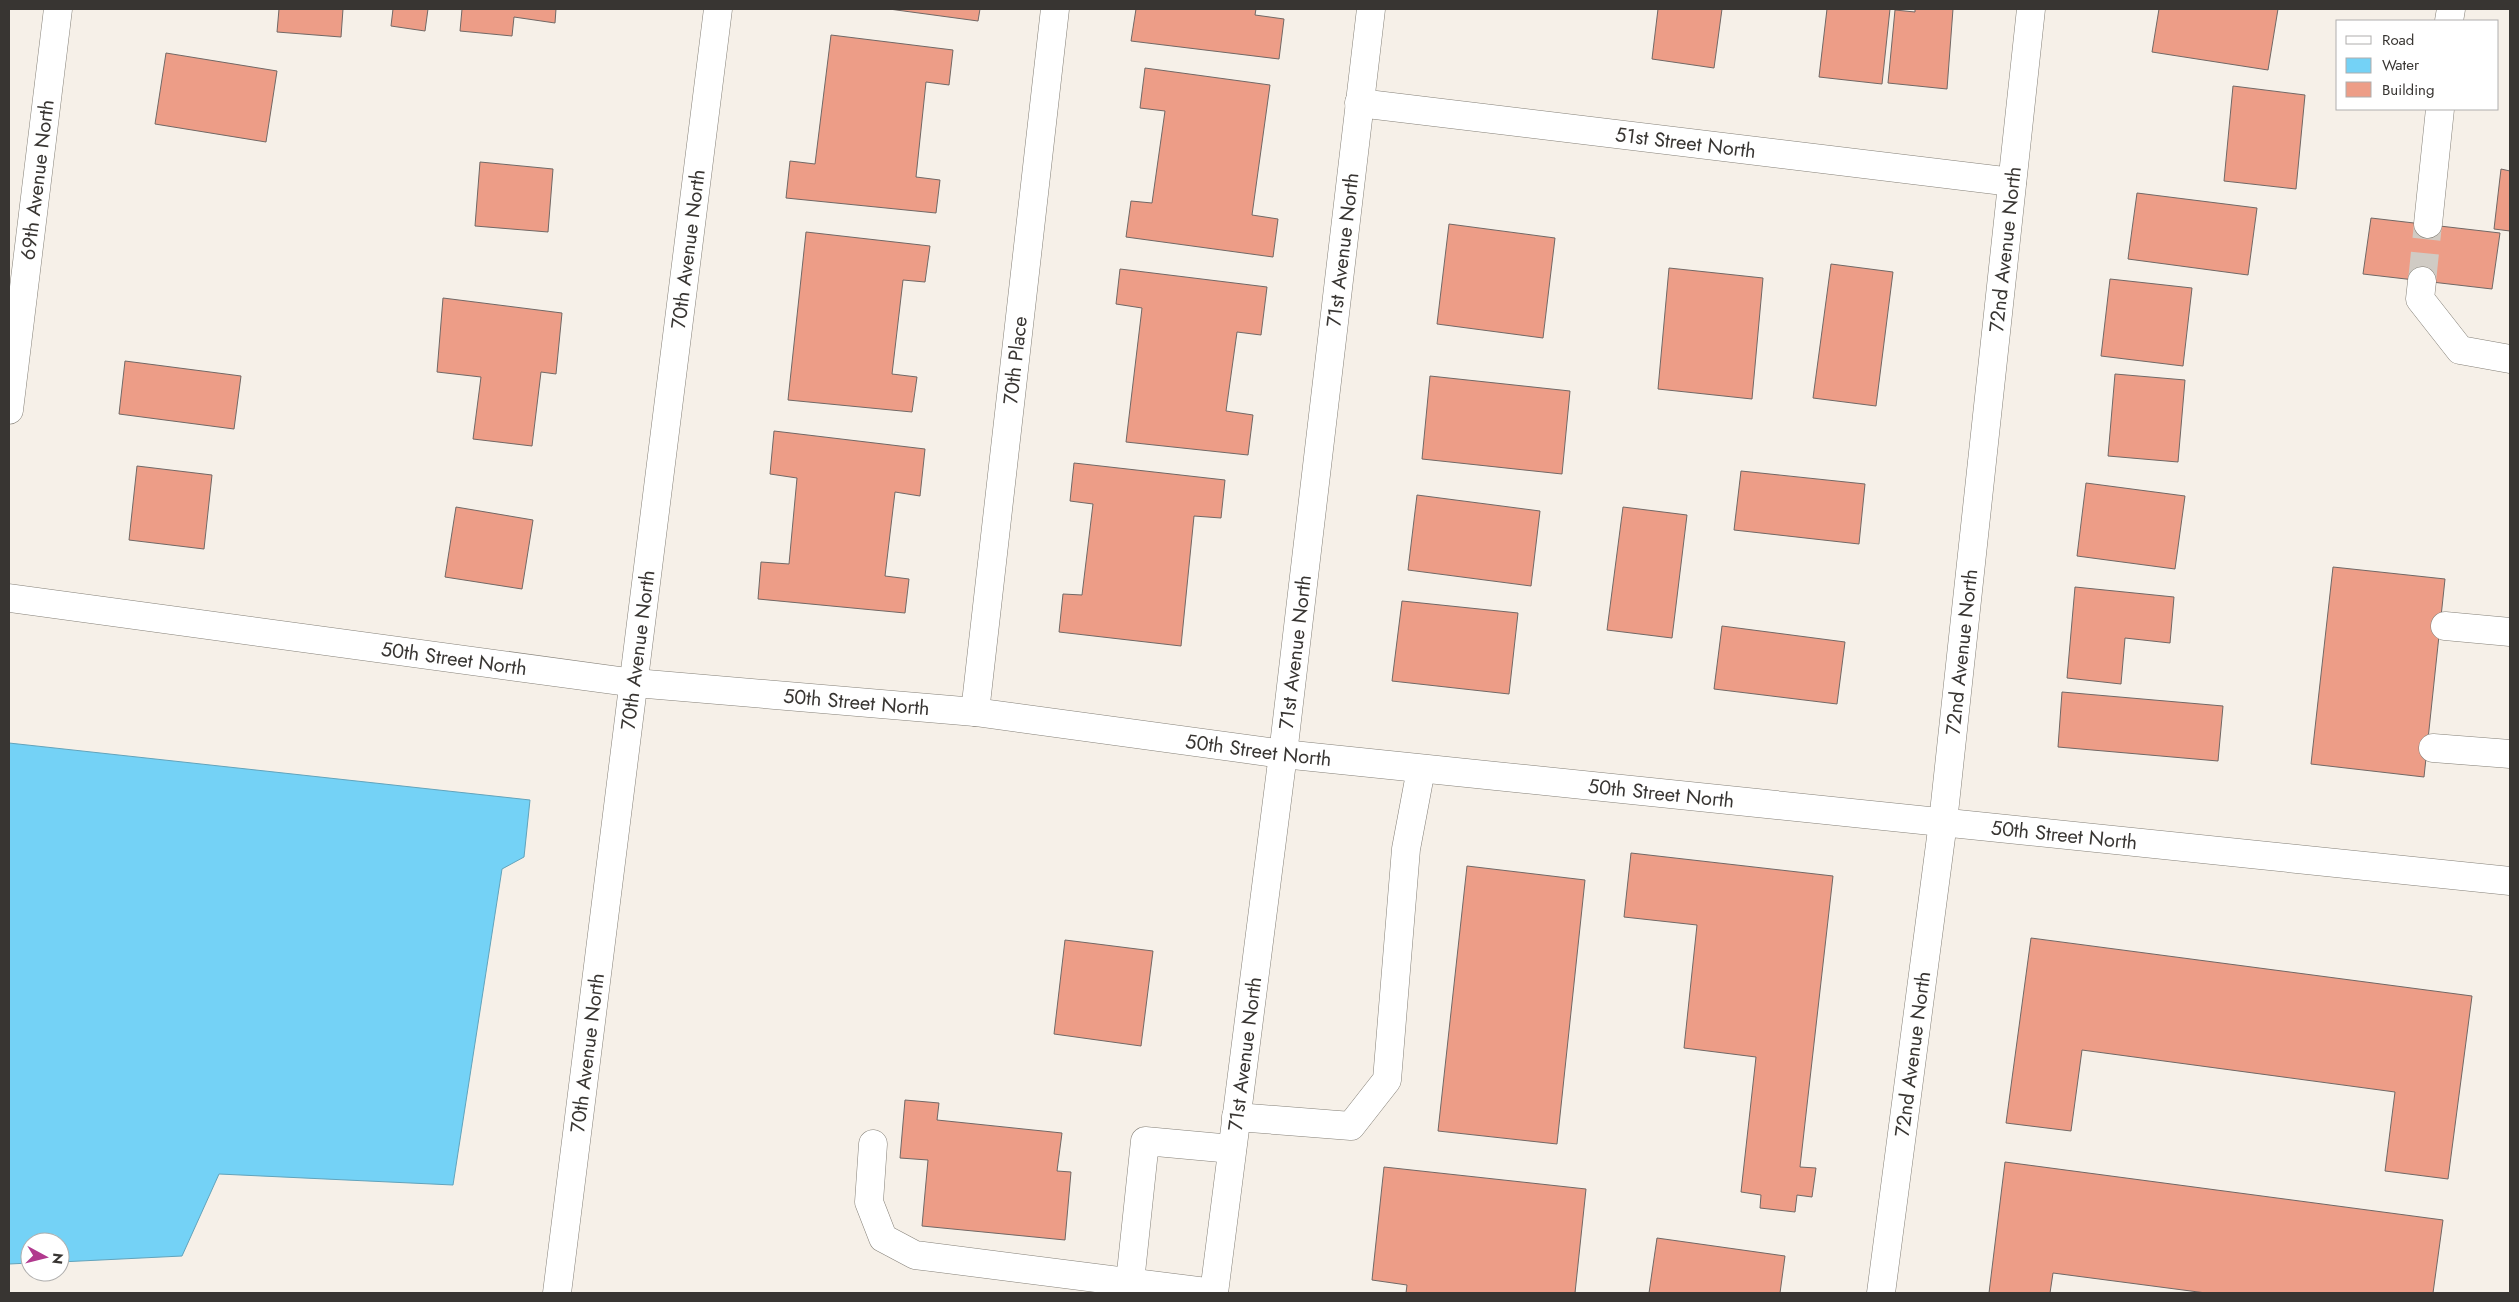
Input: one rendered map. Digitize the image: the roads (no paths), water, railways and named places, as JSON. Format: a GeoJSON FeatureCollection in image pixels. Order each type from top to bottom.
{"type":"FeatureCollection","features":[{"type":"Feature","properties":{"kind":"street","name":"69th Avenue North"},"geometry":{"type":"LineString","coordinates":[[9,410],[12,347],[58,9]]}},
{"type":"Feature","properties":{"kind":"street","name":"70th Avenue North"},"geometry":{"type":"LineString","coordinates":[[557,1293],[635,683],[718,9]]}},
{"type":"Feature","properties":{"kind":"street","name":"70th Place"},"geometry":{"type":"LineString","coordinates":[[975,712],[1055,9]]}},
{"type":"Feature","properties":{"kind":"street","name":"71st Avenue North"},"geometry":{"type":"LineString","coordinates":[[1214,1293],[1283,754],[1371,9]]}},
{"type":"Feature","properties":{"kind":"street","name":"72nd Avenue North"},"geometry":{"type":"LineString","coordinates":[[1881,1293],[1943,822],[2031,9]]}},
{"type":"Feature","properties":{"kind":"street","name":"51st Street North"},"geometry":{"type":"LineString","coordinates":[[1359,104],[2012,182]]}},
{"type":"Feature","properties":{"kind":"street"},"geometry":{"type":"LineString","coordinates":[[2428,224],[2440,110]]}},
{"type":"Feature","properties":{"kind":"street"},"geometry":{"type":"LineString","coordinates":[[2422,281],[2420,299],[2460,350],[2510,359]]}},
{"type":"Feature","properties":{"kind":"street","name":"50th Street North"},"geometry":{"type":"LineString","coordinates":[[9,598],[635,683],[975,712],[1283,754],[2510,881]]}},
{"type":"Feature","properties":{"kind":"street"},"geometry":{"type":"LineString","coordinates":[[2445,626],[2510,632]]}},
{"type":"Feature","properties":{"kind":"street"},"geometry":{"type":"LineString","coordinates":[[2433,748],[2510,754]]}},
{"type":"Feature","properties":{"kind":"street"},"geometry":{"type":"LineString","coordinates":[[1236,1116],[1351,1126],[1387,1080],[1406,849],[1420,768]]}},
{"type":"Feature","properties":{"kind":"street"},"geometry":{"type":"LineString","coordinates":[[1130,1282],[1145,1141],[1232,1149]]}},
{"type":"Feature","properties":{"kind":"street"},"geometry":{"type":"LineString","coordinates":[[873,1144],[869,1202],[883,1238],[915,1255],[1214,1293]]}},
{"type":"Feature","properties":{"kind":"water"},"geometry":{"type":"Polygon","coordinates":[[[9,743],[530,800],[524,857],[502,869],[453,1185],[219,1174],[182,1256],[70,1262],[70,1232],[20,1232],[20,1263],[9,1264],[9,743]]]}},
{"type":"Feature","properties":{"kind":"tunnel"},"geometry":{"type":"LineString","coordinates":[[2422,281],[2428,224]]}}]}
